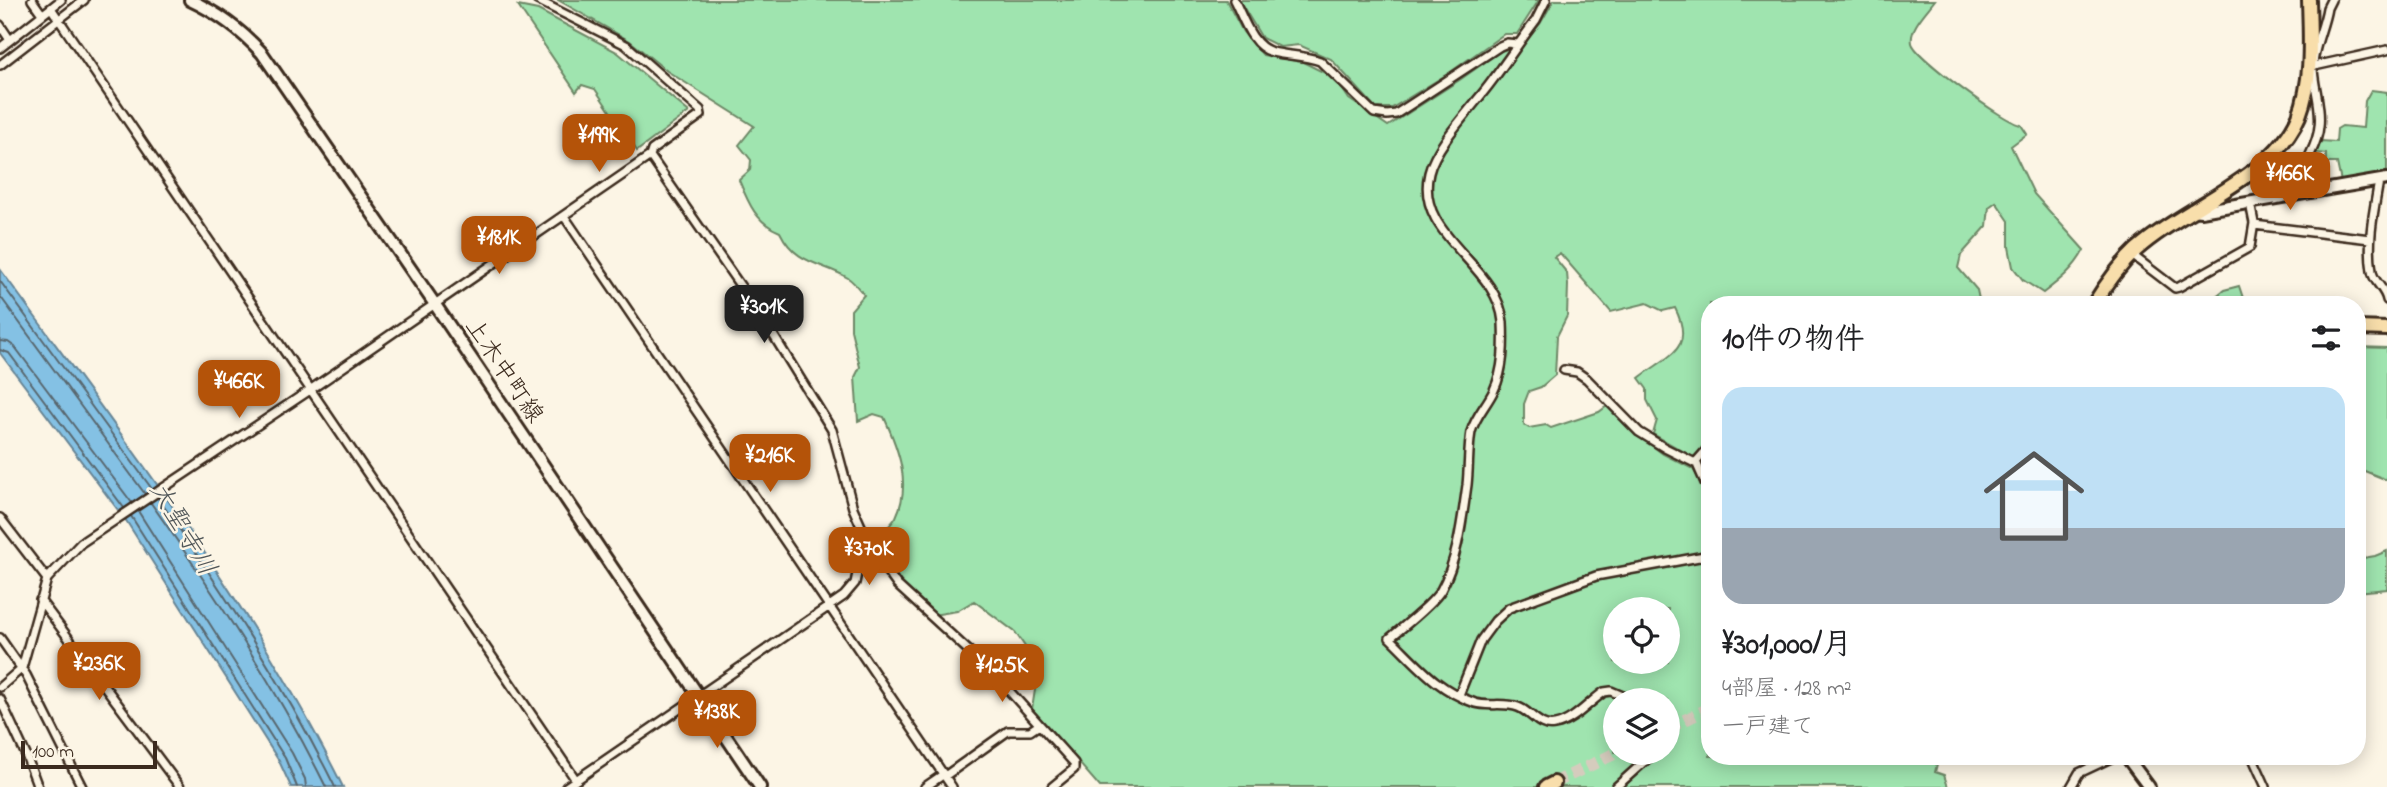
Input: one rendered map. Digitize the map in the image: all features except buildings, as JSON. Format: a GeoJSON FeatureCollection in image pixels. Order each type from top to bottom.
{"type":"FeatureCollection","features":[{"type":"Feature","properties":{"kind":"main road","name":"上木中町線"},"geometry":{"type":"LineString","coordinates":[[190,0],[233,26],[262,53],[435,303],[760,787]]}},
{"type":"Feature","properties":{"kind":"main road"},"geometry":{"type":"LineString","coordinates":[[2100,296],[2132,255],[2158,233],[2258,167],[2279,148],[2300,112],[2311,66],[2309,0]]}},
{"type":"Feature","properties":{"kind":"main road"},"geometry":{"type":"LineString","coordinates":[[2192,211],[2383,180]]}},
{"type":"Feature","properties":{"kind":"main road"},"geometry":{"type":"LineString","coordinates":[[2366,329],[2387,330]]}},
{"type":"Feature","properties":{"kind":"main road"},"geometry":{"type":"LineString","coordinates":[[2133,765],[2149,787]]}},
{"type":"Feature","properties":{"kind":"street"},"geometry":{"type":"LineString","coordinates":[[32,0],[42,15]]}},
{"type":"Feature","properties":{"kind":"street"},"geometry":{"type":"LineString","coordinates":[[0,48],[61,0]]}},
{"type":"Feature","properties":{"kind":"street"},"geometry":{"type":"LineString","coordinates":[[0,65],[84,0]]}},
{"type":"Feature","properties":{"kind":"street"},"geometry":{"type":"LineString","coordinates":[[0,687],[22,668],[47,579],[81,543],[564,216],[650,156],[652,150],[701,115],[701,110],[626,44],[537,0]]}},
{"type":"Feature","properties":{"kind":"street"},"geometry":{"type":"LineString","coordinates":[[1234,0],[1260,46],[1273,52],[1320,61],[1374,113],[1380,115],[1395,114],[1500,46],[1507,43],[1518,44]]}},
{"type":"Feature","properties":{"kind":"street"},"geometry":{"type":"LineString","coordinates":[[1546,0],[1536,20],[1443,144],[1429,175],[1431,205],[1438,225],[1482,276],[1497,300],[1503,320],[1503,355],[1494,391],[1474,421],[1471,432],[1461,522],[1449,570],[1441,590],[1390,638],[1425,675],[1459,695],[1477,703],[1520,707],[1551,727],[1570,719],[1603,693]]}},
{"type":"Feature","properties":{"kind":"street"},"geometry":{"type":"LineString","coordinates":[[2304,194],[2304,166],[2319,129],[2311,66],[2331,0]]}},
{"type":"Feature","properties":{"kind":"street"},"geometry":{"type":"LineString","coordinates":[[51,8],[576,780]]}},
{"type":"Feature","properties":{"kind":"street"},"geometry":{"type":"LineString","coordinates":[[0,25],[10,40]]}},
{"type":"Feature","properties":{"kind":"street"},"geometry":{"type":"LineString","coordinates":[[2311,66],[2387,50]]}},
{"type":"Feature","properties":{"kind":"street"},"geometry":{"type":"LineString","coordinates":[[650,156],[764,320],[832,430],[853,508],[871,549],[897,585],[994,674],[1074,763],[1074,769],[1052,787]]}},
{"type":"Feature","properties":{"kind":"street"},"geometry":{"type":"LineString","coordinates":[[2383,180],[2370,239],[2374,279],[2386,294],[2387,300]]}},
{"type":"Feature","properties":{"kind":"street"},"geometry":{"type":"LineString","coordinates":[[2132,255],[2175,288],[2179,287],[2247,251],[2254,225],[2250,203]]}},
{"type":"Feature","properties":{"kind":"street"},"geometry":{"type":"LineString","coordinates":[[564,216],[953,787]]}},
{"type":"Feature","properties":{"kind":"street"},"geometry":{"type":"LineString","coordinates":[[2254,225],[2370,239]]}},
{"type":"Feature","properties":{"kind":"street"},"geometry":{"type":"LineString","coordinates":[[1564,370],[1577,372],[1587,379],[1639,432],[1665,449],[1697,464],[1701,473]]}},
{"type":"Feature","properties":{"kind":"street"},"geometry":{"type":"LineString","coordinates":[[1697,464],[1701,458]]}},
{"type":"Feature","properties":{"kind":"street"},"geometry":{"type":"LineString","coordinates":[[0,518],[47,579]]}},
{"type":"Feature","properties":{"kind":"street"},"geometry":{"type":"LineString","coordinates":[[566,787],[844,596],[855,583],[867,539]]}},
{"type":"Feature","properties":{"kind":"street"},"geometry":{"type":"LineString","coordinates":[[1459,695],[1481,640],[1494,621],[1509,608],[1596,576],[1701,557]]}},
{"type":"Feature","properties":{"kind":"street"},"geometry":{"type":"LineString","coordinates":[[40,600],[180,787]]}},
{"type":"Feature","properties":{"kind":"street"},"geometry":{"type":"LineString","coordinates":[[0,638],[22,668],[45,709],[82,787]]}},
{"type":"Feature","properties":{"kind":"street"},"geometry":{"type":"LineString","coordinates":[[0,699],[26,755],[37,787]]}},
{"type":"Feature","properties":{"kind":"street"},"geometry":{"type":"LineString","coordinates":[[925,787],[1008,731],[1030,731],[1039,725]]}},
{"type":"Feature","properties":{"kind":"street"},"geometry":{"type":"LineString","coordinates":[[1616,787],[1641,765]]}},
{"type":"Feature","properties":{"kind":"street"},"geometry":{"type":"LineString","coordinates":[[2071,787],[2083,770],[2094,765]]}},
{"type":"Feature","properties":{"kind":"street"},"geometry":{"type":"LineString","coordinates":[[2256,765],[2266,787]]}},
{"type":"Feature","properties":{"kind":"green space"},"geometry":{"type":"Polygon","coordinates":[[[558,0],[1226,0],[1243,32],[1263,55],[1303,62],[1335,78],[1349,99],[1388,126],[1501,51],[1524,44],[1554,0],[1935,0],[1916,26],[1912,43],[1928,62],[1962,89],[1998,114],[2021,125],[2027,134],[2011,146],[2034,194],[2084,250],[2066,274],[2043,293],[2023,280],[2013,267],[2009,247],[2009,221],[1996,202],[1989,207],[1987,226],[1961,255],[1958,268],[1977,290],[1978,296],[1701,296],[1701,468],[1695,458],[1653,434],[1657,420],[1647,400],[1647,389],[1639,378],[1669,357],[1680,343],[1681,322],[1675,308],[1663,311],[1647,303],[1611,312],[1560,253],[1554,257],[1567,273],[1567,316],[1557,336],[1555,375],[1541,387],[1529,391],[1524,404],[1524,425],[1529,428],[1546,425],[1551,428],[1599,412],[1607,406],[1663,454],[1693,469],[1701,483],[1701,765],[1937,765],[1935,772],[1944,775],[1948,787],[1100,787],[1032,709],[1035,690],[1025,672],[1030,654],[1015,632],[974,601],[957,611],[933,615],[902,583],[873,541],[896,517],[901,504],[903,479],[898,454],[884,417],[874,414],[858,421],[855,377],[860,367],[851,330],[851,310],[864,295],[848,278],[801,257],[786,243],[780,232],[765,223],[754,211],[739,180],[750,170],[751,160],[739,145],[754,126],[667,71],[630,41],[558,0]]]}},
{"type":"Feature","properties":{"kind":"green space"},"geometry":{"type":"Polygon","coordinates":[[[1239,0],[1539,0],[1517,34],[1504,34],[1449,73],[1392,108],[1376,108],[1331,59],[1299,45],[1280,47],[1262,38],[1239,0]]]}},
{"type":"Feature","properties":{"kind":"green space"},"geometry":{"type":"Polygon","coordinates":[[[518,6],[538,10],[617,52],[689,112],[637,151],[595,89],[582,85],[576,92],[518,6]]]}},
{"type":"Feature","properties":{"kind":"green space"},"geometry":{"type":"Polygon","coordinates":[[[2371,90],[2387,92],[2387,173],[2341,182],[2337,163],[2326,163],[2326,154],[2316,153],[2321,141],[2336,142],[2337,129],[2342,126],[2363,128],[2365,101],[2371,90]]]}},
{"type":"Feature","properties":{"kind":"green space"},"geometry":{"type":"Polygon","coordinates":[[[2239,286],[2242,296],[2216,296],[2224,290],[2239,286]]]}},
{"type":"Feature","properties":{"kind":"green space"},"geometry":{"type":"Polygon","coordinates":[[[2366,347],[2387,348],[2387,480],[2366,472],[2366,347]]]}},
{"type":"Feature","properties":{"kind":"green space"},"geometry":{"type":"Polygon","coordinates":[[[2387,551],[2387,589],[2366,591],[2366,558],[2387,551]]]}},
{"type":"Feature","properties":{"kind":"water","name":"大聖寺川"},"geometry":{"type":"Polygon","coordinates":[[[0,269],[138,457],[226,585],[307,718],[343,787],[291,787],[279,761],[127,522],[0,353],[0,269]]]}},
{"type":"Feature","properties":{"kind":"tunnel"},"geometry":{"type":"LineString","coordinates":[[1680,722],[1701,712]]}},
{"type":"Feature","properties":{"kind":"tunnel"},"geometry":{"type":"LineString","coordinates":[[1554,783],[1603,759]]}}]}
